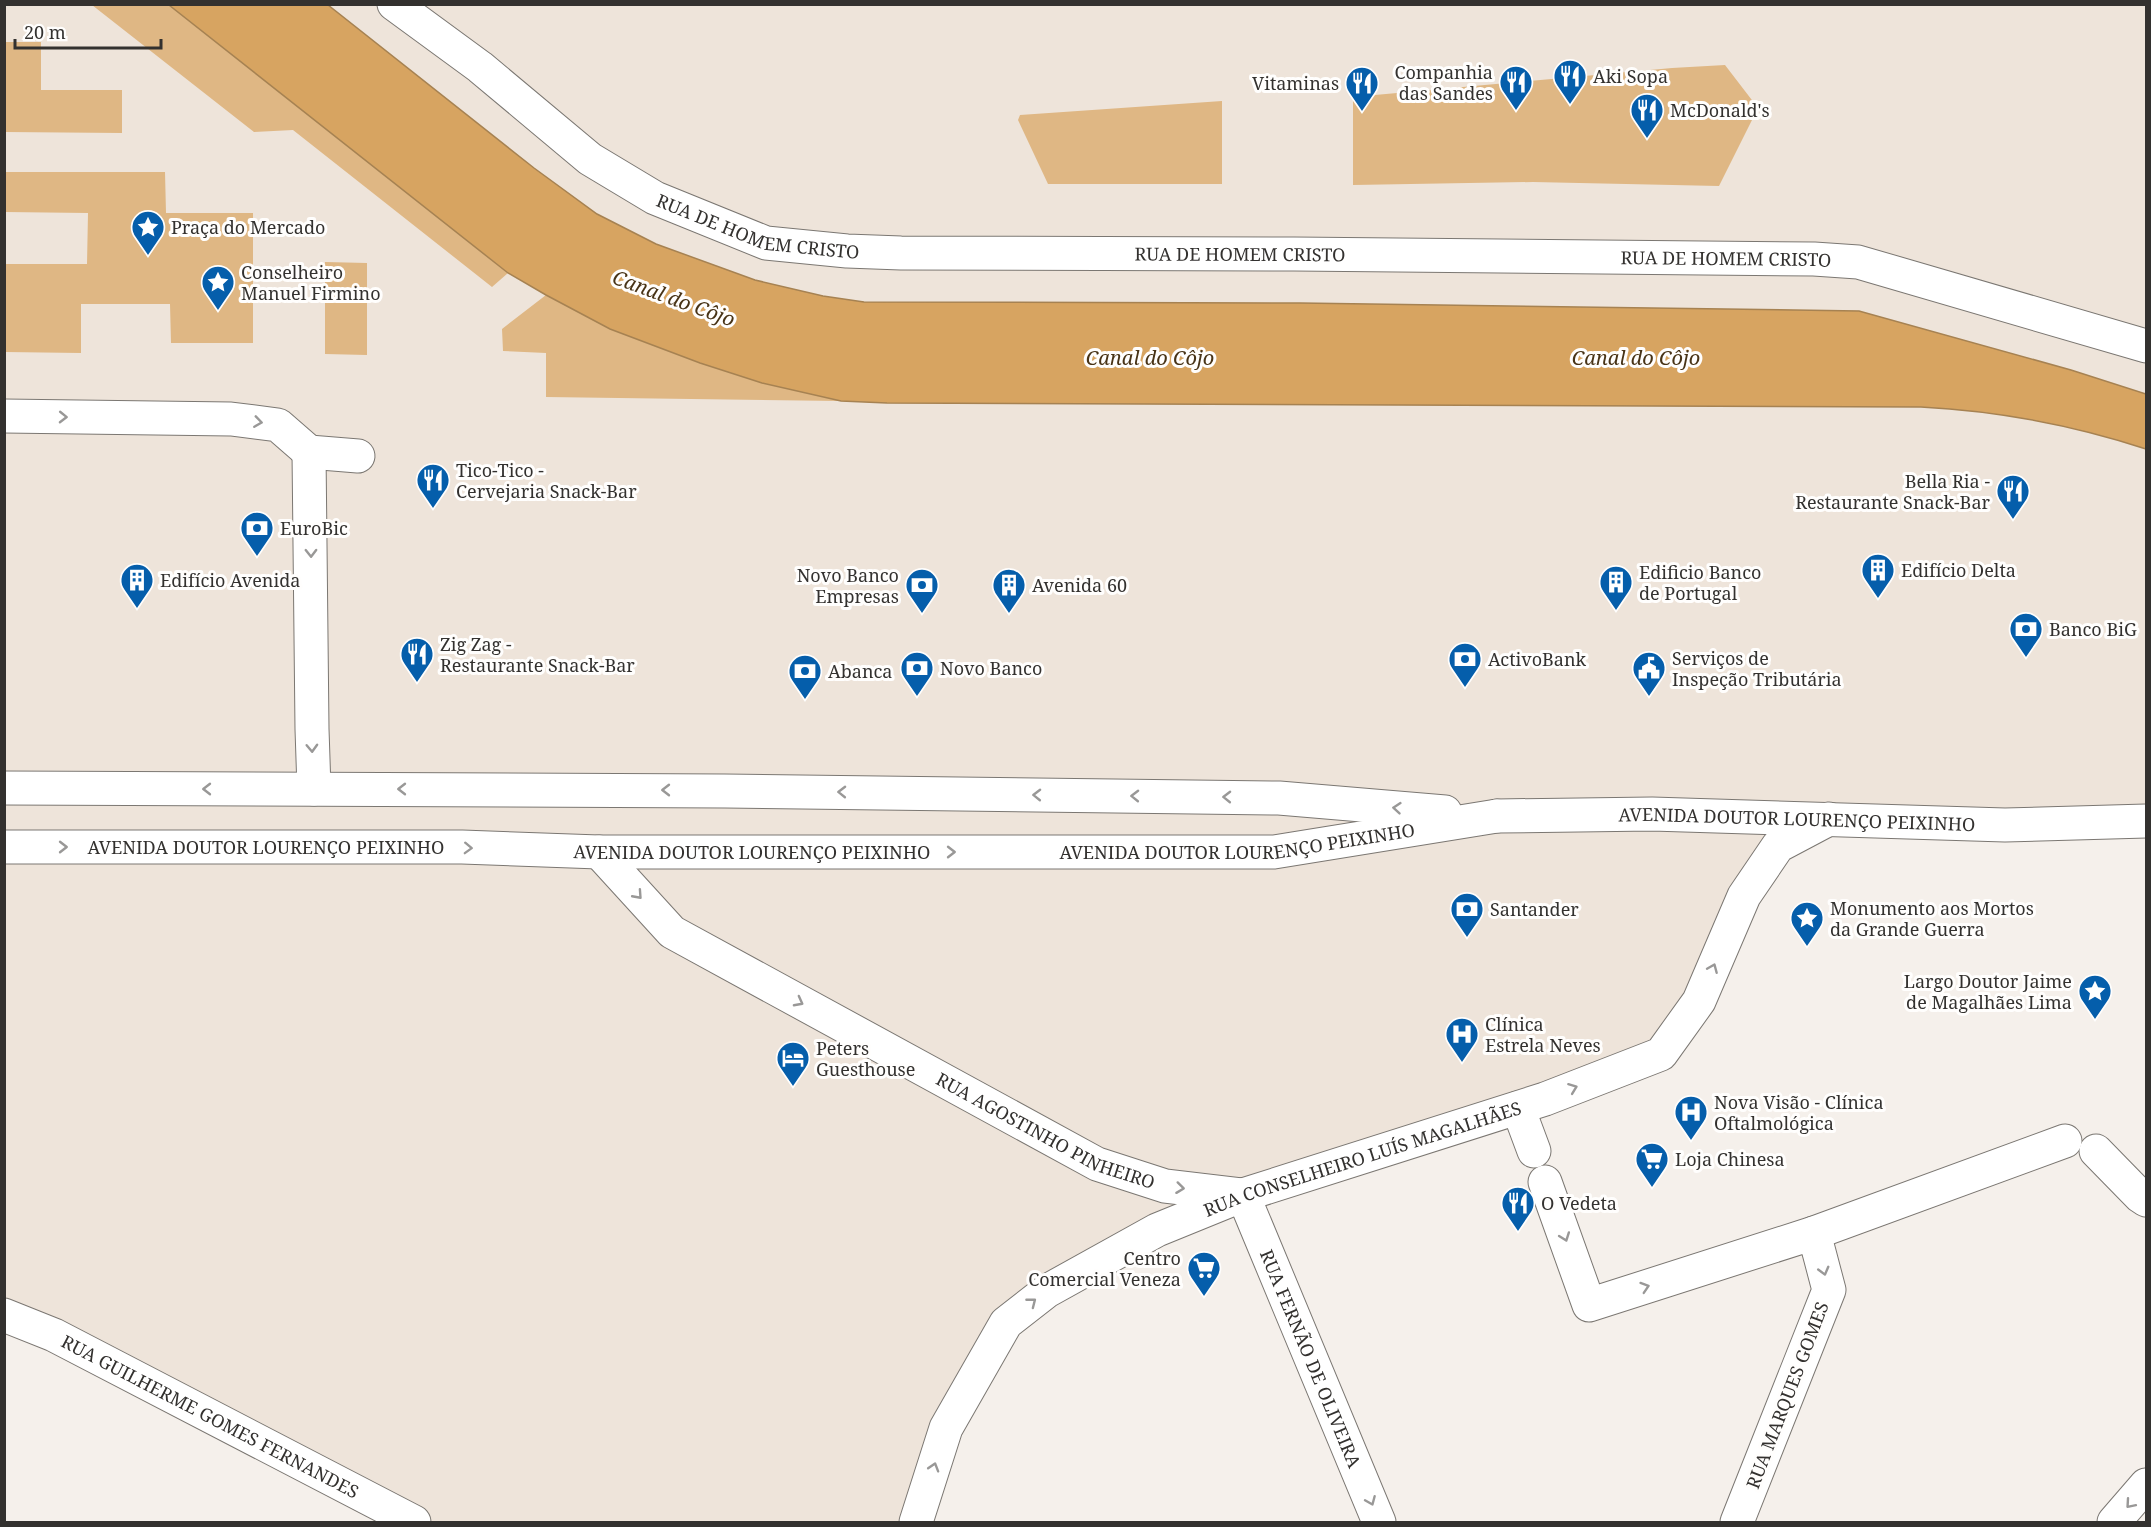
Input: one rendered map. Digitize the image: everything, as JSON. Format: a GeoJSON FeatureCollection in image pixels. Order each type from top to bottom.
{"type":"FeatureCollection","features":[{"type":"Feature","properties":{"kind":"street","name":"RUA DE HOMEM CRISTO"},"geometry":{"type":"LineString","coordinates":[[394,4],[480,67],[590,159],[655,198],[766,243],[847,251],[901,253],[1294,254],[1814,259],[1858,262],[2146,346]]}},
{"type":"Feature","properties":{"kind":"street"},"geometry":{"type":"LineString","coordinates":[[4,416],[231,418],[278,425],[309,452],[358,456]]}},
{"type":"Feature","properties":{"kind":"street"},"geometry":{"type":"LineString","coordinates":[[309,452],[314,789]]}},
{"type":"Feature","properties":{"kind":"street","name":"AVENIDA DOUTOR LOURENÇO PEIXINHO"},"geometry":{"type":"LineString","coordinates":[[4,788],[713,791],[1279,798],[1497,816],[1652,814],[2006,825],[2146,821]]}},
{"type":"Feature","properties":{"kind":"street","name":"AVENIDA DOUTOR LOURENÇO PEIXINHO"},"geometry":{"type":"LineString","coordinates":[[4,847],[462,847],[599,852],[1274,852],[1497,816]]}},
{"type":"Feature","properties":{"kind":"street","name":"RUA CONSELHEIRO LUÍS MAGALHÃES"},"geometry":{"type":"LineString","coordinates":[[916,1522],[946,1428],[1006,1323],[1047,1291],[1140,1239],[1243,1195],[1518,1108],[1661,1054],[1699,1001],[1744,896],[1778,846],[1829,819]]}},
{"type":"Feature","properties":{"kind":"street","name":"RUA AGOSTINHO PINHEIRO"},"geometry":{"type":"LineString","coordinates":[[599,852],[672,932],[1097,1164],[1165,1186],[1243,1195]]}},
{"type":"Feature","properties":{"kind":"street"},"geometry":{"type":"LineString","coordinates":[[1518,1108],[1534,1151]]}},
{"type":"Feature","properties":{"kind":"street"},"geometry":{"type":"LineString","coordinates":[[1545,1182],[1589,1305],[1814,1233],[2065,1141]]}},
{"type":"Feature","properties":{"kind":"street"},"geometry":{"type":"LineString","coordinates":[[2096,1151],[2146,1200]]}},
{"type":"Feature","properties":{"kind":"street","name":"RUA FERNÃO DE OLIVEIRA"},"geometry":{"type":"LineString","coordinates":[[1243,1195],[1379,1522]]}},
{"type":"Feature","properties":{"kind":"street","name":"RUA MARQUES GOMES"},"geometry":{"type":"LineString","coordinates":[[1737,1522],[1829,1290],[1814,1233]]}},
{"type":"Feature","properties":{"kind":"street","name":"RUA GUILHERME GOMES FERNANDES"},"geometry":{"type":"LineString","coordinates":[[4,1315],[54,1335],[414,1522]]}},
{"type":"Feature","properties":{"kind":"street"},"geometry":{"type":"LineString","coordinates":[[2114,1522],[2146,1485]]}},
{"type":"Feature","properties":{"kind":"shaded area"},"geometry":{"type":"Polygon","coordinates":[[[4,5],[2146,5],[2146,825],[1829,819],[1778,846],[1661,1054],[1243,1195],[1006,1323],[916,1522],[414,1522],[5,1315],[4,5]]]}},
{"type":"Feature","properties":{"kind":"shaded area"},"geometry":{"type":"Polygon","coordinates":[[[92,5],[169,5],[508,273],[492,287],[293,130],[254,132],[92,5]]]}},
{"type":"Feature","properties":{"kind":"shaded area"},"geometry":{"type":"Polygon","coordinates":[[[4,42],[41,42],[41,90],[122,90],[122,133],[5,132],[4,42]]]}},
{"type":"Feature","properties":{"kind":"shaded area"},"geometry":{"type":"Polygon","coordinates":[[[1725,65],[1758,108],[1719,186],[1533,182],[1353,185],[1353,97],[1725,65]]]}},
{"type":"Feature","properties":{"kind":"shaded area"},"geometry":{"type":"Polygon","coordinates":[[[1222,101],[1222,184],[1048,184],[1018,120],[1020,115],[1222,101]]]}},
{"type":"Feature","properties":{"kind":"shaded area"},"geometry":{"type":"Polygon","coordinates":[[[5,172],[165,172],[166,213],[253,213],[253,343],[171,343],[170,304],[81,304],[81,353],[5,352],[5,264],[87,264],[88,213],[5,212],[5,172]]]}},
{"type":"Feature","properties":{"kind":"shaded area"},"geometry":{"type":"Polygon","coordinates":[[[325,262],[367,263],[367,355],[325,354],[325,262]]]}},
{"type":"Feature","properties":{"kind":"shaded area"},"geometry":{"type":"Polygon","coordinates":[[[546,295],[610,329],[700,363],[762,383],[841,401],[546,397],[546,353],[503,351],[502,329],[546,295]]]}},
{"type":"Feature","properties":{"kind":"water","name":"Canal do Côjo"},"geometry":{"type":"Polygon","coordinates":[[[169,5],[328,5],[534,168],[597,214],[656,244],[755,280],[823,296],[864,302],[1300,303],[1859,311],[2071,370],[2146,394],[2146,449],[2119,440],[2035,420],[1921,407],[841,401],[762,383],[700,363],[610,329],[508,273],[169,5]]]}},
{"type":"Feature","properties":{"kind":"place","name":"Aki Sopa"},"geometry":{"type":"Point","coordinates":[1570,105]}},
{"type":"Feature","properties":{"kind":"place","name":"Companhia das Sandes"},"geometry":{"type":"Point","coordinates":[1516,111]}},
{"type":"Feature","properties":{"kind":"place","name":"Vitaminas"},"geometry":{"type":"Point","coordinates":[1362,112]}},
{"type":"Feature","properties":{"kind":"place","name":"McDonald's"},"geometry":{"type":"Point","coordinates":[1647,139]}},
{"type":"Feature","properties":{"kind":"place","name":"Praça do Mercado"},"geometry":{"type":"Point","coordinates":[148,256]}},
{"type":"Feature","properties":{"kind":"place","name":"Conselheiro Manuel Firmino"},"geometry":{"type":"Point","coordinates":[218,311]}},
{"type":"Feature","properties":{"kind":"place","name":"Tico-Tico - Cervejaria Snack-Bar"},"geometry":{"type":"Point","coordinates":[433,509]}},
{"type":"Feature","properties":{"kind":"place","name":"Bella Ria - Restaurante Snack-Bar"},"geometry":{"type":"Point","coordinates":[2013,520]}},
{"type":"Feature","properties":{"kind":"place","name":"EuroBic"},"geometry":{"type":"Point","coordinates":[257,557]}},
{"type":"Feature","properties":{"kind":"place","name":"Edifício Delta"},"geometry":{"type":"Point","coordinates":[1878,599]}},
{"type":"Feature","properties":{"kind":"place","name":"Edifício Avenida"},"geometry":{"type":"Point","coordinates":[137,609]}},
{"type":"Feature","properties":{"kind":"place","name":"Edificio Banco de Portugal"},"geometry":{"type":"Point","coordinates":[1616,611]}},
{"type":"Feature","properties":{"kind":"place","name":"Novo Banco Empresas"},"geometry":{"type":"Point","coordinates":[922,614]}},
{"type":"Feature","properties":{"kind":"place","name":"Avenida 60"},"geometry":{"type":"Point","coordinates":[1009,614]}},
{"type":"Feature","properties":{"kind":"place","name":"Banco BiG"},"geometry":{"type":"Point","coordinates":[2026,658]}},
{"type":"Feature","properties":{"kind":"place","name":"Zig Zag - Restaurante Snack-Bar"},"geometry":{"type":"Point","coordinates":[417,683]}},
{"type":"Feature","properties":{"kind":"place","name":"ActivoBank"},"geometry":{"type":"Point","coordinates":[1465,688]}},
{"type":"Feature","properties":{"kind":"place","name":"Novo Banco"},"geometry":{"type":"Point","coordinates":[917,697]}},
{"type":"Feature","properties":{"kind":"place","name":"Serviços de Inspeção Tributária"},"geometry":{"type":"Point","coordinates":[1649,697]}},
{"type":"Feature","properties":{"kind":"place","name":"Abanca"},"geometry":{"type":"Point","coordinates":[805,700]}},
{"type":"Feature","properties":{"kind":"place","name":"Santander"},"geometry":{"type":"Point","coordinates":[1467,938]}},
{"type":"Feature","properties":{"kind":"place","name":"Monumento aos Mortos da Grande Guerra"},"geometry":{"type":"Point","coordinates":[1807,947]}},
{"type":"Feature","properties":{"kind":"place","name":"Largo Doutor Jaime de Magalhães Lima"},"geometry":{"type":"Point","coordinates":[2095,1020]}},
{"type":"Feature","properties":{"kind":"place","name":"Clínica Estrela Neves"},"geometry":{"type":"Point","coordinates":[1462,1063]}},
{"type":"Feature","properties":{"kind":"place","name":"Peters Guesthouse"},"geometry":{"type":"Point","coordinates":[793,1087]}},
{"type":"Feature","properties":{"kind":"place","name":"Nova Visão - Clínica Oftalmológica"},"geometry":{"type":"Point","coordinates":[1691,1141]}},
{"type":"Feature","properties":{"kind":"place","name":"Loja Chinesa"},"geometry":{"type":"Point","coordinates":[1652,1188]}},
{"type":"Feature","properties":{"kind":"place","name":"O Vedeta"},"geometry":{"type":"Point","coordinates":[1518,1232]}},
{"type":"Feature","properties":{"kind":"place","name":"Centro Comercial Veneza"},"geometry":{"type":"Point","coordinates":[1204,1297]}}]}
